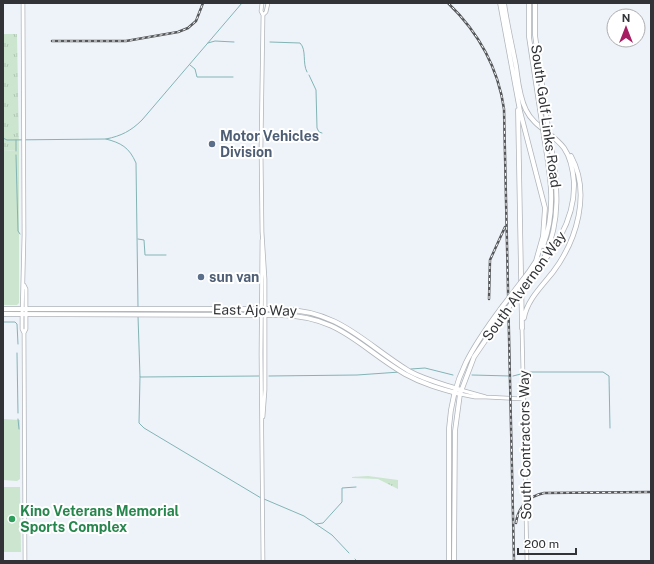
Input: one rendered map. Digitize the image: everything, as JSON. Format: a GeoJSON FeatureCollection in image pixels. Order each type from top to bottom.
{"type":"FeatureCollection","features":[{"type":"Feature","properties":{"kind":"main road","name":"South Alvernon Way"},"geometry":{"type":"LineString","coordinates":[[449,561],[449,428],[455,390],[470,352],[536,261],[545,230],[545,208],[516,90],[500,3]]}},
{"type":"Feature","properties":{"kind":"main road","name":"South Alvernon Way"},"geometry":{"type":"LineString","coordinates":[[454,561],[455,431],[460,392],[474,357],[502,316],[563,234],[572,205],[574,187],[572,168],[566,152],[558,141],[535,123],[523,104],[504,3]]}},
{"type":"Feature","properties":{"kind":"main road","name":"South Golf Links Road"},"geometry":{"type":"LineString","coordinates":[[529,3],[529,37],[552,184],[552,209],[547,236],[536,261]]}},
{"type":"Feature","properties":{"kind":"main road","name":"South Golf Links Road"},"geometry":{"type":"LineString","coordinates":[[535,3],[535,35],[556,176],[557,210],[551,242],[535,273]]}},
{"type":"Feature","properties":{"kind":"main road"},"geometry":{"type":"LineString","coordinates":[[516,90],[519,132],[522,328]]}},
{"type":"Feature","properties":{"kind":"main road"},"geometry":{"type":"LineString","coordinates":[[522,328],[525,313],[529,304],[565,254],[578,220],[580,196],[578,174],[571,157],[558,141]]}},
{"type":"Feature","properties":{"kind":"main road","name":"East Ajo Way"},"geometry":{"type":"LineString","coordinates":[[3,309],[24,312],[77,314],[263,315],[303,317],[330,324],[347,333],[405,374],[430,386],[455,390]]}},
{"type":"Feature","properties":{"kind":"main road"},"geometry":{"type":"LineString","coordinates":[[77,309],[77,314]]}},
{"type":"Feature","properties":{"kind":"main road","name":"East Ajo Way"},"geometry":{"type":"LineString","coordinates":[[3,314],[77,309],[300,310],[331,319],[353,331],[411,372],[460,392]]}},
{"type":"Feature","properties":{"kind":"street"},"geometry":{"type":"LineString","coordinates":[[23,3],[24,285],[26,289],[24,312],[26,329],[24,333],[25,561]]}},
{"type":"Feature","properties":{"kind":"street"},"geometry":{"type":"LineString","coordinates":[[262,3],[261,74],[263,315],[261,414],[263,417],[263,561]]}},
{"type":"Feature","properties":{"kind":"street"},"geometry":{"type":"LineString","coordinates":[[263,15],[266,12],[268,3]]}},
{"type":"Feature","properties":{"kind":"street","name":"South Contractors Way"},"geometry":{"type":"LineString","coordinates":[[522,328],[527,561]]}},
{"type":"Feature","properties":{"kind":"street","name":"East Ajo Way"},"geometry":{"type":"LineString","coordinates":[[460,392],[486,397],[524,399]]}},
{"type":"Feature","properties":{"kind":"green space"},"geometry":{"type":"Polygon","coordinates":[[[3,34],[17,34],[19,150],[3,151],[3,34]]]}},
{"type":"Feature","properties":{"kind":"green space"},"geometry":{"type":"Polygon","coordinates":[[[19,150],[19,303],[17,305],[3,305],[3,151],[19,150]]]}},
{"type":"Feature","properties":{"kind":"green space","name":"Kino Veterans Memorial Sports Complex"},"geometry":{"type":"Polygon","coordinates":[[[3,419],[20,420],[20,479],[17,481],[3,480],[3,419]]]}},
{"type":"Feature","properties":{"kind":"green space"},"geometry":{"type":"Polygon","coordinates":[[[368,476],[398,480],[398,489],[378,479],[352,478],[368,476]]]}},
{"type":"Feature","properties":{"kind":"green space","name":"Kino Veterans Memorial Sports Complex"},"geometry":{"type":"Polygon","coordinates":[[[3,487],[20,487],[21,552],[3,552],[3,487]]]}},
{"type":"Feature","properties":{"kind":"waterway"},"geometry":{"type":"LineString","coordinates":[[3,138],[7,140],[106,139],[126,132],[142,120],[242,3]]}},
{"type":"Feature","properties":{"kind":"waterway"},"geometry":{"type":"LineString","coordinates":[[208,43],[215,41],[234,42]]}},
{"type":"Feature","properties":{"kind":"waterway"},"geometry":{"type":"LineString","coordinates":[[270,42],[300,43],[303,49],[307,72]]}},
{"type":"Feature","properties":{"kind":"waterway"},"geometry":{"type":"LineString","coordinates":[[190,65],[195,69],[197,77],[233,77]]}},
{"type":"Feature","properties":{"kind":"waterway"},"geometry":{"type":"LineString","coordinates":[[309,75],[316,90],[317,128],[319,132],[322,133]]}},
{"type":"Feature","properties":{"kind":"waterway"},"geometry":{"type":"LineString","coordinates":[[106,139],[124,146],[136,163],[138,307]]}},
{"type":"Feature","properties":{"kind":"waterway"},"geometry":{"type":"LineString","coordinates":[[16,140],[16,151]]}},
{"type":"Feature","properties":{"kind":"waterway"},"geometry":{"type":"LineString","coordinates":[[16,155],[18,231],[20,234]]}},
{"type":"Feature","properties":{"kind":"waterway"},"geometry":{"type":"LineString","coordinates":[[138,239],[144,240],[145,255],[166,255]]}},
{"type":"Feature","properties":{"kind":"waterway"},"geometry":{"type":"LineString","coordinates":[[138,316],[140,377],[259,376]]}},
{"type":"Feature","properties":{"kind":"waterway"},"geometry":{"type":"LineString","coordinates":[[3,322],[15,322],[17,324],[18,344]]}},
{"type":"Feature","properties":{"kind":"waterway"},"geometry":{"type":"LineString","coordinates":[[17,353],[18,413]]}},
{"type":"Feature","properties":{"kind":"waterway"},"geometry":{"type":"LineString","coordinates":[[411,369],[425,368],[453,375]]}},
{"type":"Feature","properties":{"kind":"waterway"},"geometry":{"type":"LineString","coordinates":[[269,376],[357,375],[400,372]]}},
{"type":"Feature","properties":{"kind":"waterway"},"geometry":{"type":"LineString","coordinates":[[526,372],[603,372],[609,376],[610,428]]}},
{"type":"Feature","properties":{"kind":"waterway"},"geometry":{"type":"LineString","coordinates":[[513,376],[521,374]]}},
{"type":"Feature","properties":{"kind":"waterway"},"geometry":{"type":"LineString","coordinates":[[472,375],[510,376]]}},
{"type":"Feature","properties":{"kind":"waterway"},"geometry":{"type":"LineString","coordinates":[[140,377],[139,423],[144,428],[261,498]]}},
{"type":"Feature","properties":{"kind":"waterway"},"geometry":{"type":"LineString","coordinates":[[18,419],[19,429]]}},
{"type":"Feature","properties":{"kind":"waterway"},"geometry":{"type":"LineString","coordinates":[[316,524],[323,523],[342,502],[342,488],[356,487]]}},
{"type":"Feature","properties":{"kind":"waterway"},"geometry":{"type":"LineString","coordinates":[[264,499],[304,516],[332,535],[349,553]]}},
{"type":"Feature","properties":{"kind":"railway"},"geometry":{"type":"LineString","coordinates":[[52,41],[126,41],[178,32],[188,28],[196,21],[203,3]]}},
{"type":"Feature","properties":{"kind":"railway"},"geometry":{"type":"LineString","coordinates":[[448,3],[469,26],[485,51],[497,79],[504,109],[514,561]]}},
{"type":"Feature","properties":{"kind":"railway"},"geometry":{"type":"LineString","coordinates":[[489,299],[490,260],[505,227]]}},
{"type":"Feature","properties":{"kind":"railway"},"geometry":{"type":"LineString","coordinates":[[516,523],[519,512],[525,503],[539,494],[651,492]]}},
{"type":"Feature","properties":{"kind":"place","name":"Motor Vehicles Division"},"geometry":{"type":"Point","coordinates":[212,144]}},
{"type":"Feature","properties":{"kind":"place","name":"sun van"},"geometry":{"type":"Point","coordinates":[201,277]}},
{"type":"Feature","properties":{"kind":"place","name":"Kino Veterans Memorial Sports Complex"},"geometry":{"type":"Point","coordinates":[12,519]}}]}
